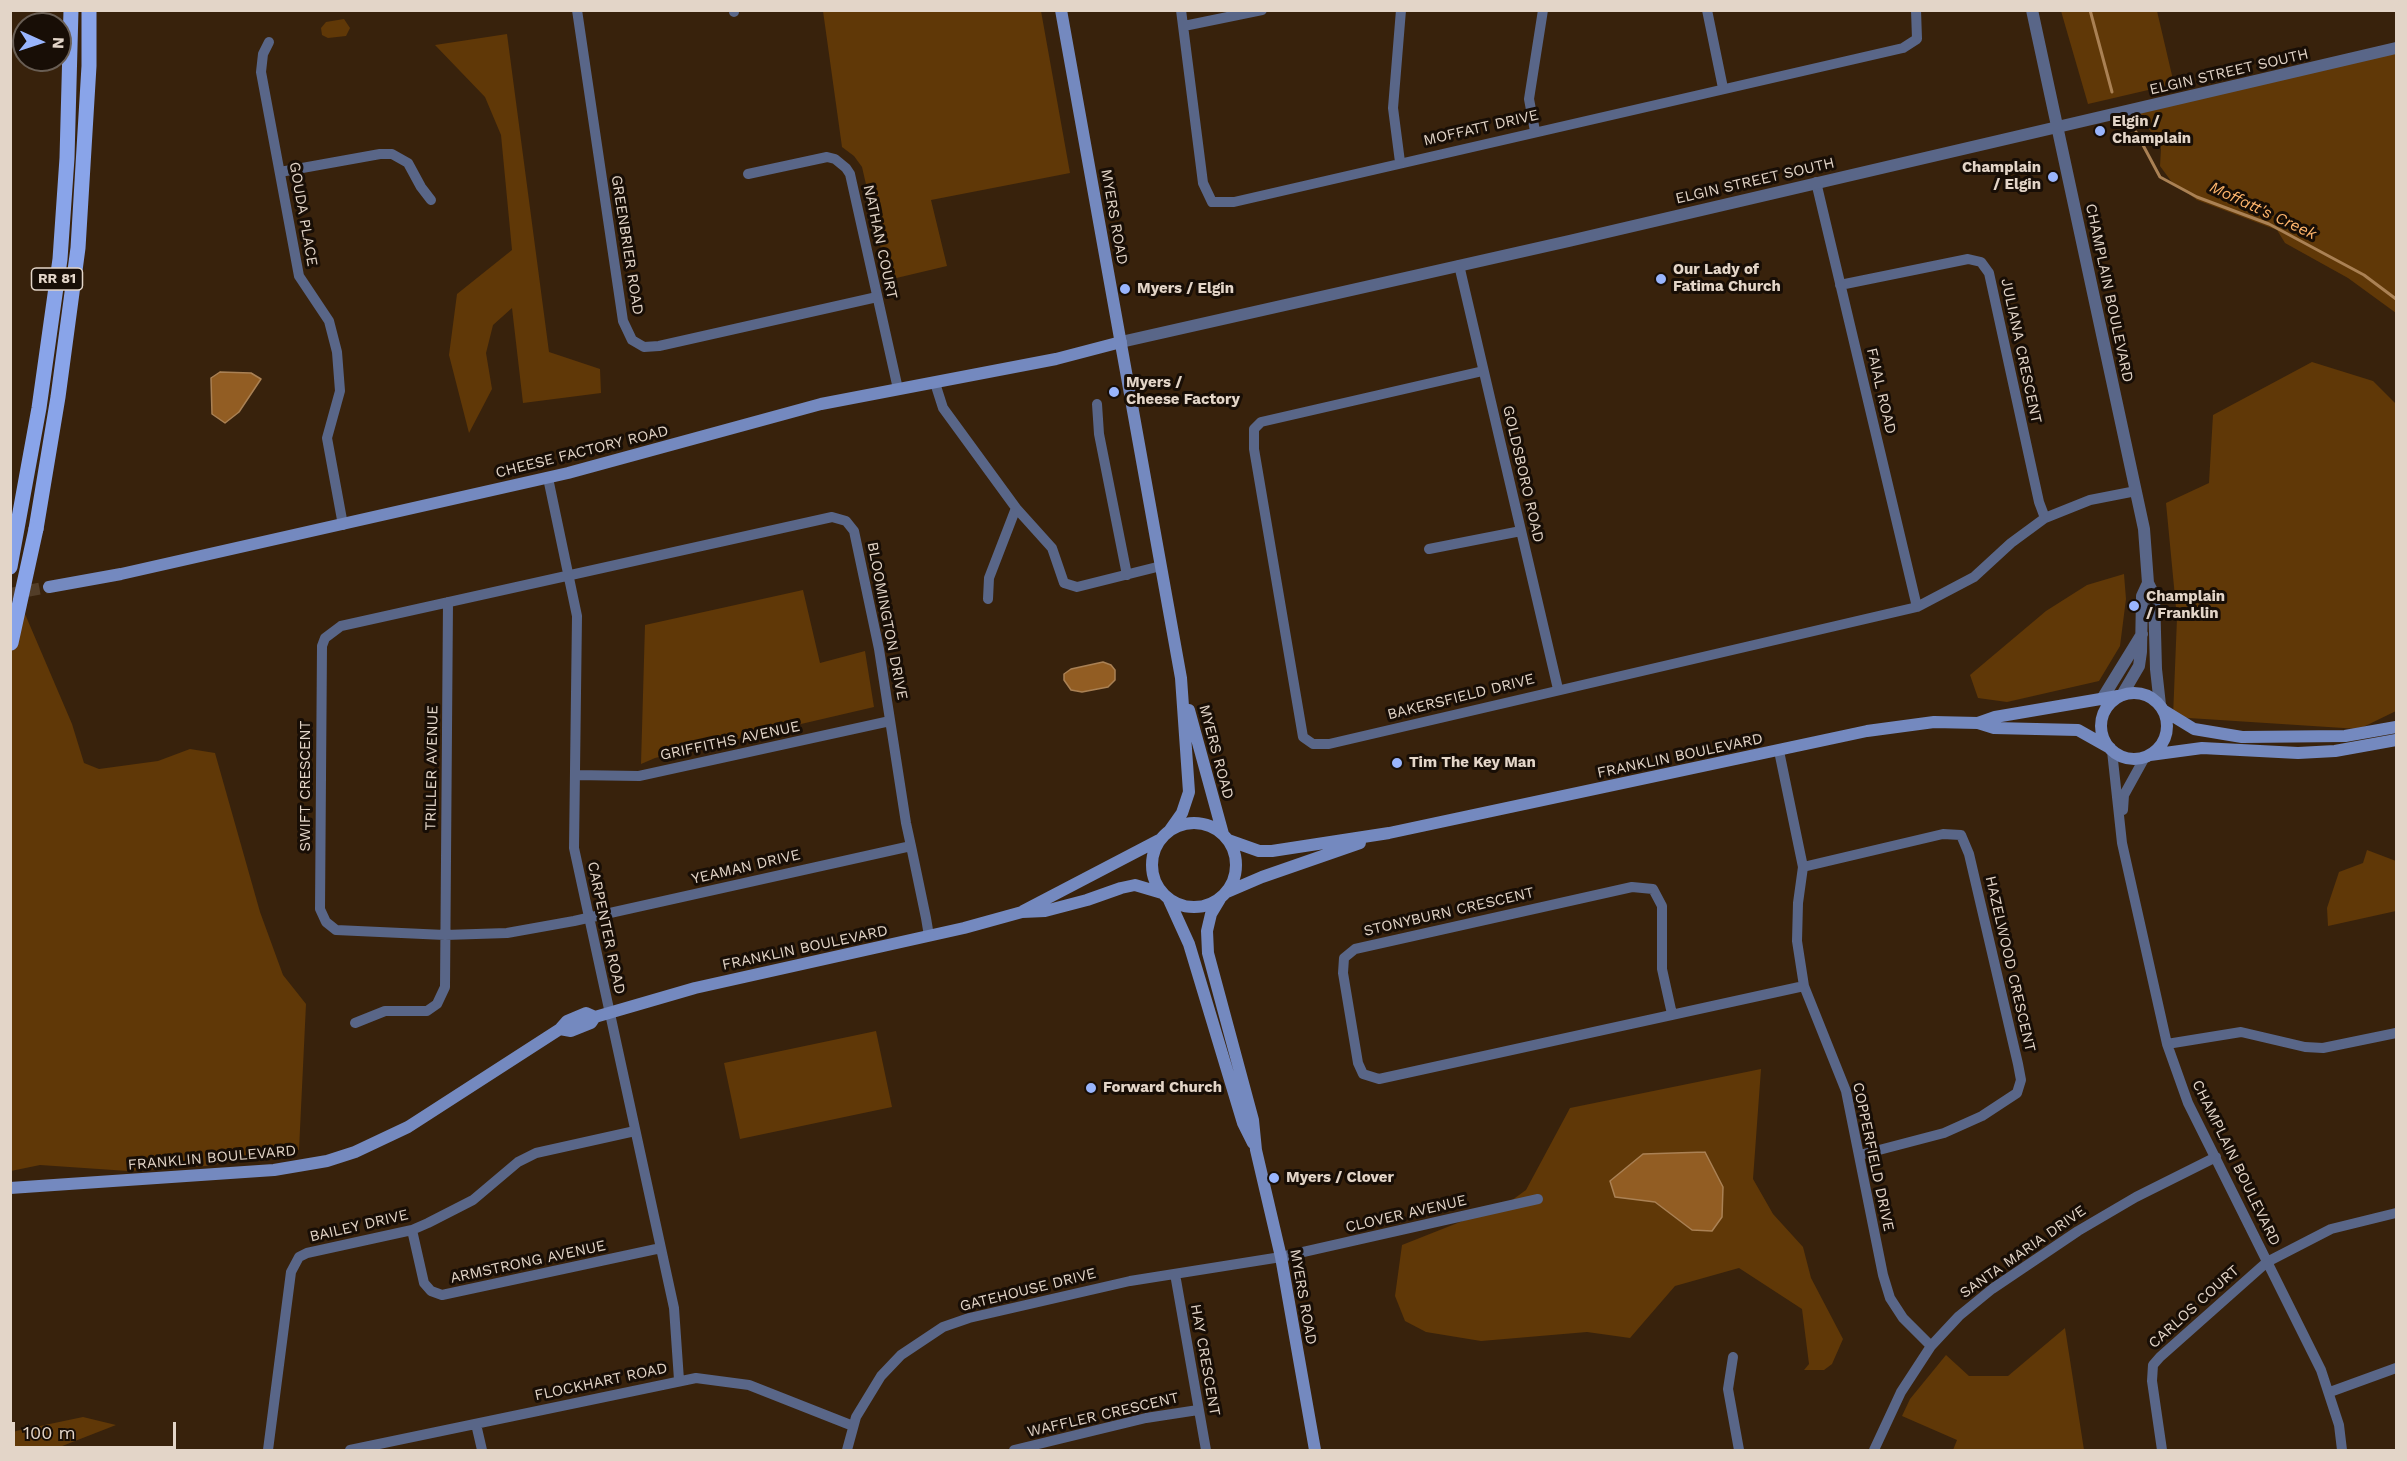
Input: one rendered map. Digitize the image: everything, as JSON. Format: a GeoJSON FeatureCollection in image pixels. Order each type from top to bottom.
{"type":"FeatureCollection","features":[{"type":"Feature","properties":{"kind":"main road","name":"RR 81"},"geometry":{"type":"LineString","coordinates":[[10,567],[39,408],[60,259],[67,158],[71,10]]}},
{"type":"Feature","properties":{"kind":"main road","name":"RR 81"},"geometry":{"type":"LineString","coordinates":[[11,645],[36,529],[61,376],[78,248],[89,66],[89,10]]}},
{"type":"Feature","properties":{"kind":"main road","name":"MYERS ROAD"},"geometry":{"type":"LineString","coordinates":[[1061,10],[1180,678],[1189,792],[1182,813],[1170,830]]}},
{"type":"Feature","properties":{"kind":"main road","name":"CHEESE FACTORY ROAD"},"geometry":{"type":"LineString","coordinates":[[49,587],[121,574],[548,478],[789,411],[1056,359],[1121,342]]}},
{"type":"Feature","properties":{"kind":"main road","name":"MYERS ROAD"},"geometry":{"type":"LineString","coordinates":[[1180,678],[1226,837]]}},
{"type":"Feature","properties":{"kind":"main road"},"geometry":{"type":"LineString","coordinates":[[2397,727],[2345,736],[2242,737],[2194,729],[2141,693],[2122,695],[2112,701],[2102,719],[2101,729],[2111,749],[2128,758],[2202,748],[2298,753],[2335,751],[2397,740]]}},
{"type":"Feature","properties":{"kind":"main road","name":"FRANKLIN BOULEVARD"},"geometry":{"type":"LineString","coordinates":[[1978,723],[1995,717],[2122,695]]}},
{"type":"Feature","properties":{"kind":"main road"},"geometry":{"type":"LineString","coordinates":[[2148,756],[2164,740],[2167,720],[2162,708]]}},
{"type":"Feature","properties":{"kind":"main road","name":"FRANKLIN BOULEVARD"},"geometry":{"type":"LineString","coordinates":[[1226,837],[1259,851],[1272,851],[1389,833],[1894,726],[1934,722],[1978,723],[1994,728],[2078,730],[2111,749]]}},
{"type":"Feature","properties":{"kind":"main road"},"geometry":{"type":"LineString","coordinates":[[1192,822],[1214,827],[1226,837],[1235,852],[1237,866],[1234,880],[1223,896],[1208,905],[1194,908],[1181,906],[1166,896],[1155,881],[1152,867],[1154,852],[1160,839],[1170,830],[1192,822]]}},
{"type":"Feature","properties":{"kind":"main road","name":"FRANKLIN BOULEVARD"},"geometry":{"type":"LineString","coordinates":[[1223,896],[1262,877],[1389,833]]}},
{"type":"Feature","properties":{"kind":"main road","name":"FRANKLIN BOULEVARD"},"geometry":{"type":"LineString","coordinates":[[1022,912],[1042,899],[1124,860],[1160,839]]}},
{"type":"Feature","properties":{"kind":"main road","name":"FRANKLIN BOULEVARD"},"geometry":{"type":"LineString","coordinates":[[10,1188],[274,1170],[327,1161],[355,1152],[408,1127],[560,1029],[571,1031],[591,1023],[595,1017],[695,988],[929,936],[1022,912],[1045,911],[1135,885],[1166,896]]}},
{"type":"Feature","properties":{"kind":"main road","name":"MYERS ROAD"},"geometry":{"type":"LineString","coordinates":[[1166,896],[1189,944],[1243,1123],[1256,1150]]}},
{"type":"Feature","properties":{"kind":"main road","name":"MYERS ROAD"},"geometry":{"type":"LineString","coordinates":[[1223,896],[1212,914],[1207,931],[1208,953],[1253,1120],[1256,1150],[1281,1257],[1315,1450]]}},
{"type":"Feature","properties":{"kind":"street","name":"GREENBRIER ROAD"},"geometry":{"type":"LineString","coordinates":[[577,10],[623,321],[627,332],[637,345],[660,346],[877,297]]}},
{"type":"Feature","properties":{"kind":"street","name":"MOFFATT DRIVE"},"geometry":{"type":"LineString","coordinates":[[1181,10],[1203,183],[1212,202],[1234,202],[1535,130],[1903,48],[1917,39],[1916,10]]}},
{"type":"Feature","properties":{"kind":"street"},"geometry":{"type":"LineString","coordinates":[[1184,26],[1262,10]]}},
{"type":"Feature","properties":{"kind":"street"},"geometry":{"type":"LineString","coordinates":[[1400,162],[1394,131],[1393,108],[1401,10]]}},
{"type":"Feature","properties":{"kind":"street"},"geometry":{"type":"LineString","coordinates":[[1535,130],[1529,99],[1544,10]]}},
{"type":"Feature","properties":{"kind":"street"},"geometry":{"type":"LineString","coordinates":[[1707,10],[1723,88]]}},
{"type":"Feature","properties":{"kind":"street","name":"CHAMPLAIN BOULEVARD"},"geometry":{"type":"LineString","coordinates":[[2032,10],[2144,529],[2148,583],[2154,595],[2156,669],[2162,708]]}},
{"type":"Feature","properties":{"kind":"street","name":"GOUDA PLACE"},"geometry":{"type":"LineString","coordinates":[[269,42],[263,54],[261,72],[299,276],[329,321],[337,352],[340,391],[327,438],[343,525]]}},
{"type":"Feature","properties":{"kind":"street","name":"ELGIN STREET SOUTH"},"geometry":{"type":"LineString","coordinates":[[1121,342],[2397,48]]}},
{"type":"Feature","properties":{"kind":"street"},"geometry":{"type":"LineString","coordinates":[[280,172],[380,154],[392,154],[408,163],[431,200]]}},
{"type":"Feature","properties":{"kind":"street","name":"NATHAN COURT"},"geometry":{"type":"LineString","coordinates":[[748,174],[827,157],[846,168],[850,174],[898,389]]}},
{"type":"Feature","properties":{"kind":"street","name":"FAIAL ROAD"},"geometry":{"type":"LineString","coordinates":[[1816,182],[1917,607]]}},
{"type":"Feature","properties":{"kind":"street","name":"JULIANA CRESCENT"},"geometry":{"type":"LineString","coordinates":[[1840,285],[1968,259],[1981,262],[1989,273],[2039,502],[2045,518]]}},
{"type":"Feature","properties":{"kind":"street","name":"GOLDSBORO ROAD"},"geometry":{"type":"LineString","coordinates":[[1459,265],[1558,689]]}},
{"type":"Feature","properties":{"kind":"street","name":"BAKERSFIELD DRIVE"},"geometry":{"type":"LineString","coordinates":[[1483,371],[1261,422],[1254,429],[1254,449],[1303,739],[1313,744],[1329,744],[1917,607],[1974,577],[2010,543],[2045,518],[2090,500],[2136,491]]}},
{"type":"Feature","properties":{"kind":"street"},"geometry":{"type":"LineString","coordinates":[[935,383],[943,408],[1016,508],[1052,548],[1064,583],[1077,587],[1161,566]]}},
{"type":"Feature","properties":{"kind":"street"},"geometry":{"type":"LineString","coordinates":[[1096,404],[1127,575]]}},
{"type":"Feature","properties":{"kind":"street","name":"CARPENTER ROAD"},"geometry":{"type":"LineString","coordinates":[[548,478],[577,616],[574,848],[674,1308],[679,1380]]}},
{"type":"Feature","properties":{"kind":"street"},"geometry":{"type":"LineString","coordinates":[[988,599],[989,578],[1016,508]]}},
{"type":"Feature","properties":{"kind":"street","name":"BLOOMINGTON DRIVE"},"geometry":{"type":"LineString","coordinates":[[570,575],[832,517],[846,521],[854,531],[879,649],[911,846],[929,936]]}},
{"type":"Feature","properties":{"kind":"street"},"geometry":{"type":"LineString","coordinates":[[1429,549],[1521,531]]}},
{"type":"Feature","properties":{"kind":"street","name":"SWIFT CRESCENT"},"geometry":{"type":"LineString","coordinates":[[570,575],[341,626],[325,638],[322,646],[321,700],[320,909],[322,916],[336,930],[445,935],[507,933],[588,918]]}},
{"type":"Feature","properties":{"kind":"street","name":"CHAMPLAIN BOULEVARD"},"geometry":{"type":"LineString","coordinates":[[2122,695],[2139,666],[2143,633],[2142,596],[2148,583]]}},
{"type":"Feature","properties":{"kind":"street","name":"TRILLER AVENUE"},"geometry":{"type":"LineString","coordinates":[[355,1023],[385,1011],[420,1012],[437,1004],[445,987],[448,602]]}},
{"type":"Feature","properties":{"kind":"street"},"geometry":{"type":"LineString","coordinates":[[2102,699],[2143,633]]}},
{"type":"Feature","properties":{"kind":"street","name":"GRIFFITHS AVENUE"},"geometry":{"type":"LineString","coordinates":[[574,775],[639,776],[890,721]]}},
{"type":"Feature","properties":{"kind":"street","name":"CHAMPLAIN BOULEVARD"},"geometry":{"type":"LineString","coordinates":[[2111,749],[2122,843],[2167,1044],[2188,1103],[2321,1370],[2330,1392],[2342,1450]]}},
{"type":"Feature","properties":{"kind":"street","name":"COPPERFIELD DRIVE"},"geometry":{"type":"LineString","coordinates":[[1779,751],[1803,867],[1798,903],[1797,941],[1804,986],[1846,1091],[1882,1275],[1890,1298],[1903,1318],[1931,1346]]}},
{"type":"Feature","properties":{"kind":"street","name":"CHAMPLAIN BOULEVARD"},"geometry":{"type":"LineString","coordinates":[[2122,843],[2124,795],[2148,756]]}},
{"type":"Feature","properties":{"kind":"street","name":"HAZELWOOD CRESCENT"},"geometry":{"type":"LineString","coordinates":[[1803,867],[1943,834],[1961,835],[1969,854],[2018,1064],[2021,1080],[2017,1094],[1982,1116],[1944,1133],[1860,1155]]}},
{"type":"Feature","properties":{"kind":"street","name":"YEAMAN DRIVE"},"geometry":{"type":"LineString","coordinates":[[588,918],[911,846]]}},
{"type":"Feature","properties":{"kind":"street","name":"STONYBURN CRESCENT"},"geometry":{"type":"LineString","coordinates":[[1672,1014],[1662,969],[1662,906],[1653,889],[1632,887],[1355,949],[1344,958],[1343,973],[1358,1063],[1363,1074],[1379,1079],[1804,986]]}},
{"type":"Feature","properties":{"kind":"street"},"geometry":{"type":"LineString","coordinates":[[2167,1044],[2241,1032],[2296,1045],[2323,1048],[2397,1033]]}},
{"type":"Feature","properties":{"kind":"street","name":"BAILEY DRIVE"},"geometry":{"type":"LineString","coordinates":[[267,1450],[294,1264],[307,1253],[412,1230],[473,1200],[518,1162],[536,1153],[635,1131]]}},
{"type":"Feature","properties":{"kind":"street","name":"SANTA MARIA DRIVE"},"geometry":{"type":"LineString","coordinates":[[1874,1450],[1901,1392],[1931,1346],[1959,1316],[1992,1289],[2078,1231],[2136,1197],[2216,1157]]}},
{"type":"Feature","properties":{"kind":"street","name":"CLOVER AVENUE"},"geometry":{"type":"LineString","coordinates":[[1281,1257],[1538,1199]]}},
{"type":"Feature","properties":{"kind":"street"},"geometry":{"type":"LineString","coordinates":[[2267,1262],[2331,1229],[2397,1213]]}},
{"type":"Feature","properties":{"kind":"street","name":"ARMSTRONG AVENUE"},"geometry":{"type":"LineString","coordinates":[[412,1230],[424,1283],[431,1291],[442,1295],[661,1248]]}},
{"type":"Feature","properties":{"kind":"street","name":"GATEHOUSE DRIVE"},"geometry":{"type":"LineString","coordinates":[[847,1450],[853,1426],[881,1376],[901,1355],[943,1327],[969,1318],[1108,1286],[1281,1257]]}},
{"type":"Feature","properties":{"kind":"street","name":"CARLOS COURT"},"geometry":{"type":"LineString","coordinates":[[2162,1450],[2153,1393],[2153,1365],[2267,1262]]}},
{"type":"Feature","properties":{"kind":"street","name":"HAY CRESCENT"},"geometry":{"type":"LineString","coordinates":[[1175,1274],[1206,1450]]}},
{"type":"Feature","properties":{"kind":"street"},"geometry":{"type":"LineString","coordinates":[[1733,1357],[1728,1389],[1739,1450]]}},
{"type":"Feature","properties":{"kind":"street"},"geometry":{"type":"LineString","coordinates":[[2330,1392],[2397,1368]]}},
{"type":"Feature","properties":{"kind":"street","name":"FLOCKHART ROAD"},"geometry":{"type":"LineString","coordinates":[[350,1450],[679,1380],[712,1379],[749,1385],[853,1426]]}},
{"type":"Feature","properties":{"kind":"street","name":"WAFFLER CRESCENT"},"geometry":{"type":"LineString","coordinates":[[1014,1450],[1146,1418],[1198,1410]]}},
{"type":"Feature","properties":{"kind":"street"},"geometry":{"type":"LineString","coordinates":[[476,1424],[482,1450]]}},
{"type":"Feature","properties":{"kind":"shaded area"},"geometry":{"type":"Polygon","coordinates":[[[823,11],[1041,11],[1070,173],[931,200],[947,266],[888,280],[862,167],[854,156],[842,147],[823,11]]]}},
{"type":"Feature","properties":{"kind":"shaded area"},"geometry":{"type":"Polygon","coordinates":[[[2061,11],[2157,11],[2174,84],[2088,104],[2061,11]]]}},
{"type":"Feature","properties":{"kind":"shaded area"},"geometry":{"type":"Polygon","coordinates":[[[344,19],[350,28],[346,36],[328,38],[322,35],[321,28],[326,22],[344,19]]]}},
{"type":"Feature","properties":{"kind":"shaded area"},"geometry":{"type":"Polygon","coordinates":[[[507,34],[549,352],[600,369],[601,393],[523,403],[512,308],[493,325],[486,353],[492,389],[469,433],[449,355],[457,294],[512,250],[501,135],[485,97],[435,45],[507,34]]]}},
{"type":"Feature","properties":{"kind":"shaded area"},"geometry":{"type":"Polygon","coordinates":[[[2396,49],[2396,313],[2348,278],[2285,243],[2277,230],[2197,200],[2171,181],[2160,166],[2161,149],[2137,109],[2396,49]]]}},
{"type":"Feature","properties":{"kind":"shaded area"},"geometry":{"type":"Polygon","coordinates":[[[2312,362],[2373,381],[2396,404],[2396,711],[2359,729],[2173,717],[2177,618],[2166,503],[2209,483],[2213,415],[2312,362]]]}},
{"type":"Feature","properties":{"kind":"shaded area"},"geometry":{"type":"Polygon","coordinates":[[[220,372],[251,373],[261,379],[239,412],[225,423],[212,414],[211,378],[220,372]]]}},
{"type":"Feature","properties":{"kind":"shaded area"},"geometry":{"type":"Polygon","coordinates":[[[2124,574],[2126,599],[2120,646],[2099,681],[2007,702],[1978,698],[1970,675],[2046,611],[2087,585],[2124,574]]]}},
{"type":"Feature","properties":{"kind":"shaded area"},"geometry":{"type":"Polygon","coordinates":[[[803,590],[820,663],[865,651],[874,707],[655,758],[641,764],[645,625],[803,590]]]}},
{"type":"Feature","properties":{"kind":"shaded area"},"geometry":{"type":"Polygon","coordinates":[[[25,614],[72,724],[84,763],[99,769],[158,761],[190,749],[215,753],[260,912],[283,975],[306,1004],[299,1150],[206,1166],[128,1171],[40,1165],[11,1171],[10,616],[25,614]]]}},
{"type":"Feature","properties":{"kind":"shaded area"},"geometry":{"type":"Polygon","coordinates":[[[1103,662],[1111,665],[1115,670],[1115,680],[1108,687],[1082,692],[1071,690],[1064,680],[1064,674],[1071,669],[1103,662]]]}},
{"type":"Feature","properties":{"kind":"shaded area"},"geometry":{"type":"Polygon","coordinates":[[[2367,850],[2396,861],[2396,911],[2328,926],[2327,908],[2339,872],[2363,863],[2367,850]]]}},
{"type":"Feature","properties":{"kind":"shaded area"},"geometry":{"type":"Polygon","coordinates":[[[876,1031],[892,1107],[740,1139],[724,1063],[876,1031]]]}},
{"type":"Feature","properties":{"kind":"shaded area"},"geometry":{"type":"Polygon","coordinates":[[[1761,1069],[1753,1179],[1773,1214],[1803,1247],[1811,1278],[1843,1339],[1832,1364],[1824,1370],[1804,1370],[1809,1364],[1802,1309],[1739,1268],[1675,1286],[1630,1338],[1587,1332],[1481,1341],[1426,1332],[1405,1321],[1395,1296],[1402,1245],[1508,1203],[1526,1190],[1570,1108],[1761,1069]],[[1655,1202],[1692,1230],[1712,1230],[1655,1202]]]}},
{"type":"Feature","properties":{"kind":"shaded area"},"geometry":{"type":"Polygon","coordinates":[[[1705,1152],[1723,1187],[1722,1217],[1712,1231],[1692,1230],[1655,1202],[1615,1197],[1610,1181],[1643,1154],[1705,1152]]]}},
{"type":"Feature","properties":{"kind":"shaded area"},"geometry":{"type":"Polygon","coordinates":[[[2065,1328],[2084,1450],[1953,1450],[1957,1440],[1902,1416],[1910,1399],[1946,1355],[1969,1376],[2008,1376],[2065,1328]]]}},
{"type":"Feature","properties":{"kind":"shaded area"},"geometry":{"type":"Polygon","coordinates":[[[83,1417],[116,1425],[52,1450],[11,1450],[11,1434],[16,1431],[83,1417]]]}},
{"type":"Feature","properties":{"kind":"waterway","name":"Moffatt's Creek"},"geometry":{"type":"LineString","coordinates":[[2090,10],[2112,92]]}},
{"type":"Feature","properties":{"kind":"waterway","name":"Moffatt's Creek"},"geometry":{"type":"LineString","coordinates":[[2136,132],[2160,177],[2197,197],[2269,224],[2364,275],[2396,299]]}},
{"type":"Feature","properties":{"kind":"tunnel"},"geometry":{"type":"LineString","coordinates":[[10,594],[49,587]]}},
{"type":"Feature","properties":{"kind":"place","name":"Elgin / Champlain"},"geometry":{"type":"Point","coordinates":[2100,131]}},
{"type":"Feature","properties":{"kind":"place","name":"Champlain / Elgin"},"geometry":{"type":"Point","coordinates":[2053,177]}},
{"type":"Feature","properties":{"kind":"place","name":"Our Lady of Fatima Church"},"geometry":{"type":"Point","coordinates":[1661,279]}},
{"type":"Feature","properties":{"kind":"place","name":"Myers / Elgin"},"geometry":{"type":"Point","coordinates":[1125,289]}},
{"type":"Feature","properties":{"kind":"place","name":"Myers / Cheese Factory"},"geometry":{"type":"Point","coordinates":[1114,392]}},
{"type":"Feature","properties":{"kind":"place","name":"Champlain / Franklin"},"geometry":{"type":"Point","coordinates":[2134,606]}},
{"type":"Feature","properties":{"kind":"place","name":"Tim The Key Man"},"geometry":{"type":"Point","coordinates":[1397,763]}},
{"type":"Feature","properties":{"kind":"place","name":"Forward Church"},"geometry":{"type":"Point","coordinates":[1091,1088]}},
{"type":"Feature","properties":{"kind":"place","name":"Myers / Clover"},"geometry":{"type":"Point","coordinates":[1274,1178]}}]}
